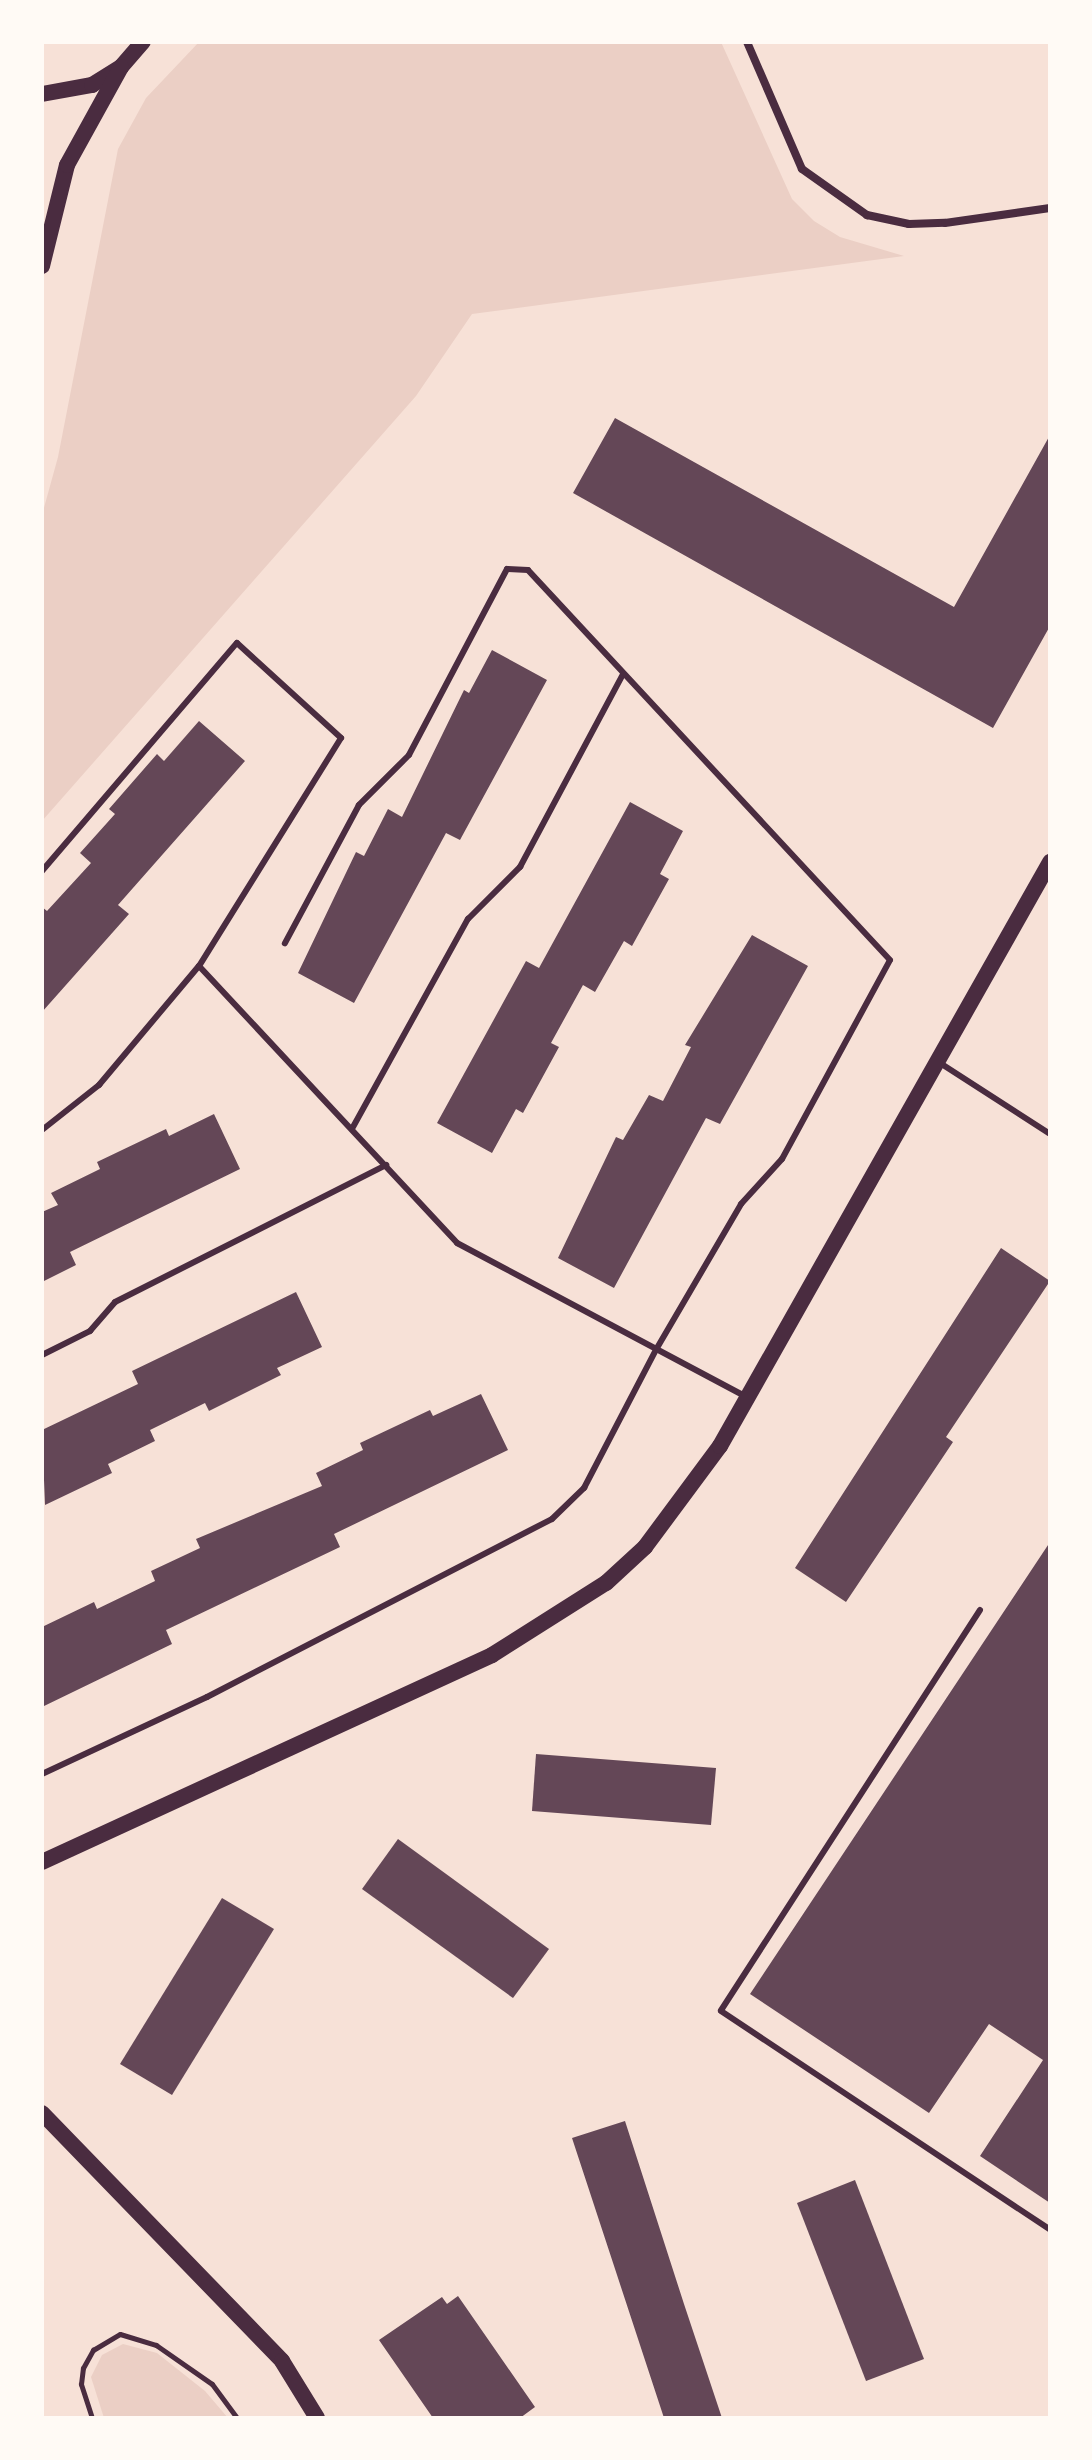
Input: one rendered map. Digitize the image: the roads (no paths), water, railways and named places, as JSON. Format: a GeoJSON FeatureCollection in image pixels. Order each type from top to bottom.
{"type":"FeatureCollection","features":[{"type":"Feature","properties":{"kind":"main road"},"geometry":{"type":"LineString","coordinates":[[42,266],[67,165],[121,67],[143,43]]}},
{"type":"Feature","properties":{"kind":"main road"},"geometry":{"type":"LineString","coordinates":[[42,94],[92,85],[121,67]]}},
{"type":"Feature","properties":{"kind":"main road"},"geometry":{"type":"LineString","coordinates":[[42,1862],[492,1655],[553,1620],[606,1583],[645,1547],[686,1496],[747,1397],[1050,862]]}},
{"type":"Feature","properties":{"kind":"main road"},"geometry":{"type":"LineString","coordinates":[[42,2113],[282,2361],[317,2418]]}},
{"type":"Feature","properties":{"kind":"street"},"geometry":{"type":"LineString","coordinates":[[747,42],[802,169],[867,215],[909,224],[945,223],[1050,208]]}},
{"type":"Feature","properties":{"kind":"lane"},"geometry":{"type":"LineString","coordinates":[[42,1774],[207,1697],[552,1519],[584,1488],[657,1348],[741,1204],[782,1159],[890,960],[528,570],[507,569],[409,755],[359,805],[285,943]]}},
{"type":"Feature","properties":{"kind":"lane"},"geometry":{"type":"LineString","coordinates":[[42,871],[237,643],[341,738],[199,966],[99,1085],[42,1130]]}},
{"type":"Feature","properties":{"kind":"lane"},"geometry":{"type":"LineString","coordinates":[[353,1127],[468,919],[520,867],[623,674]]}},
{"type":"Feature","properties":{"kind":"lane"},"geometry":{"type":"LineString","coordinates":[[199,966],[353,1127],[457,1243],[747,1397]]}},
{"type":"Feature","properties":{"kind":"lane"},"geometry":{"type":"LineString","coordinates":[[937,1061],[1050,1134]]}},
{"type":"Feature","properties":{"kind":"lane"},"geometry":{"type":"LineString","coordinates":[[42,1355],[90,1331],[115,1302],[386,1165]]}},
{"type":"Feature","properties":{"kind":"lane"},"geometry":{"type":"LineString","coordinates":[[980,1610],[721,2011],[1050,2230]]}}]}
